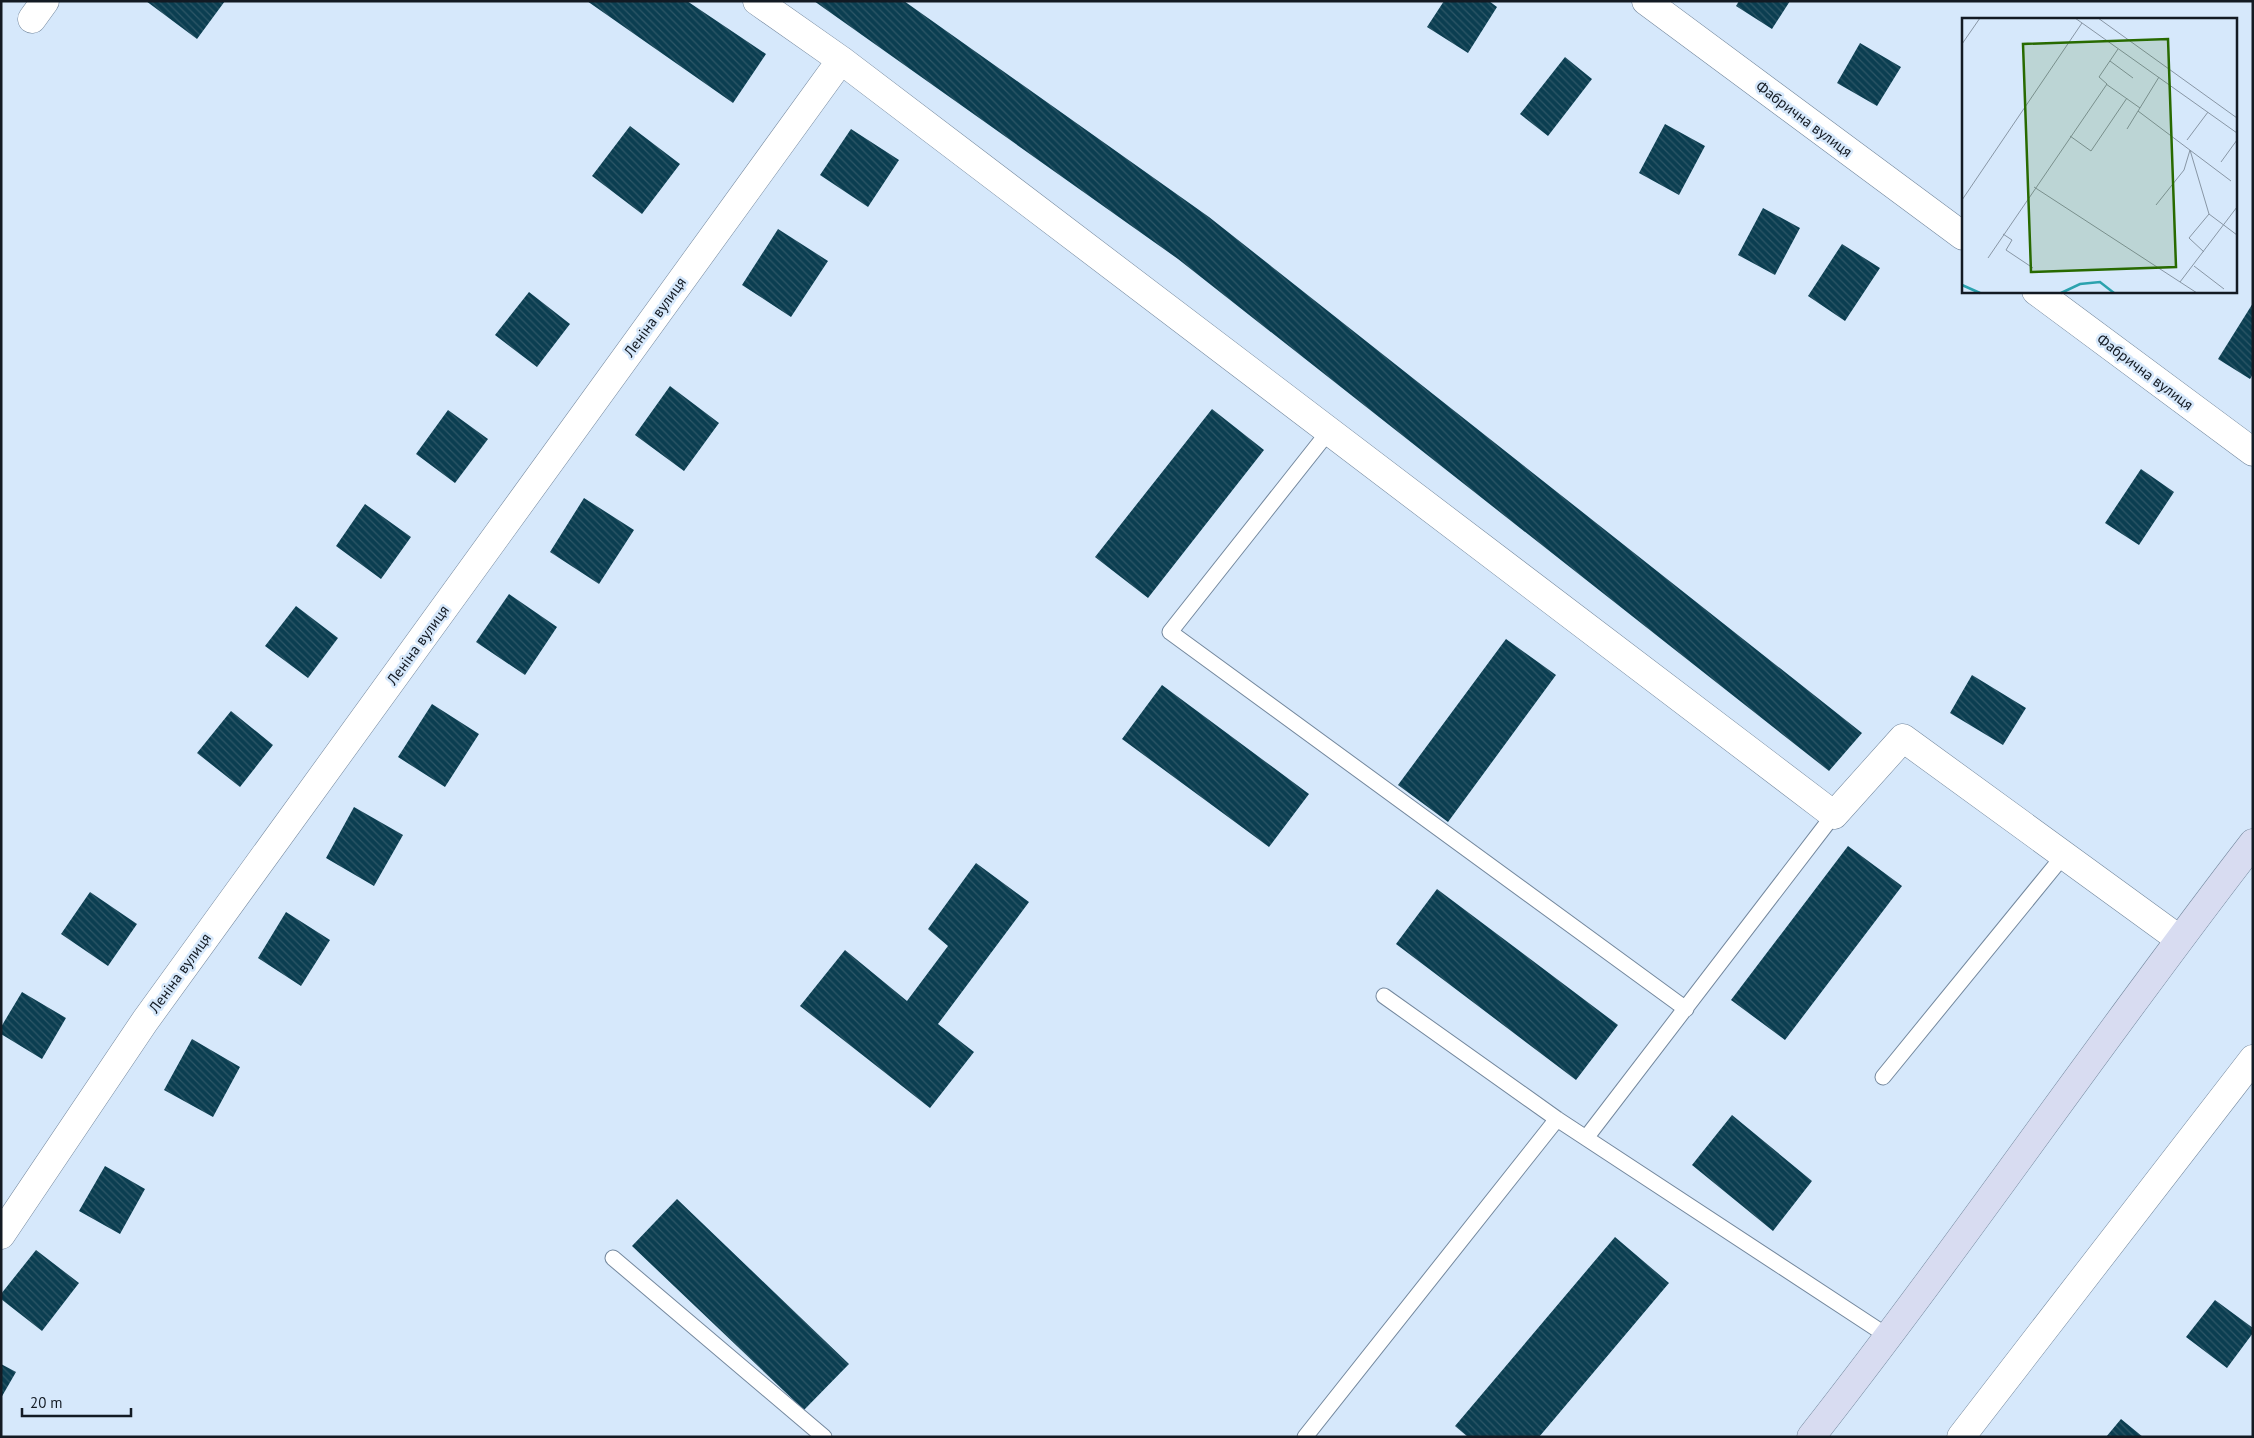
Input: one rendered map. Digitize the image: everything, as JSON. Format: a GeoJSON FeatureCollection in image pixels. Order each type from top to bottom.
{"type":"FeatureCollection","features":[{"type":"Feature","properties":{"kind":"street"},"geometry":{"type":"LineString","coordinates":[[757,1],[841,60],[1834,815],[1903,738],[2178,939]]}},
{"type":"Feature","properties":{"kind":"street","name":"Фабрична вулиця"},"geometry":{"type":"LineString","coordinates":[[1646,1],[1962,235]]}},
{"type":"Feature","properties":{"kind":"street","name":"Леніна вулиця"},"geometry":{"type":"LineString","coordinates":[[1,1235],[151,1013],[841,60]]}},
{"type":"Feature","properties":{"kind":"street","name":"Фабрична вулиця"},"geometry":{"type":"LineString","coordinates":[[2037,292],[2253,452]]}},
{"type":"Feature","properties":{"kind":"street"},"geometry":{"type":"LineString","coordinates":[[1811,1437],[1889,1337],[2178,939],[2253,843]]}},
{"type":"Feature","properties":{"kind":"street"},"geometry":{"type":"LineString","coordinates":[[1961,1437],[2253,1059]]}},
{"type":"Feature","properties":{"kind":"lane"},"geometry":{"type":"LineString","coordinates":[[1329,431],[1170,632],[1686,1008]]}},
{"type":"Feature","properties":{"kind":"lane"},"geometry":{"type":"LineString","coordinates":[[1586,1138],[1835,813]]}},
{"type":"Feature","properties":{"kind":"lane"},"geometry":{"type":"LineString","coordinates":[[1883,1077],[2064,855]]}},
{"type":"Feature","properties":{"kind":"lane"},"geometry":{"type":"LineString","coordinates":[[1384,996],[1557,1119],[1889,1337]]}},
{"type":"Feature","properties":{"kind":"lane"},"geometry":{"type":"LineString","coordinates":[[1305,1437],[1557,1119]]}},
{"type":"Feature","properties":{"kind":"lane"},"geometry":{"type":"LineString","coordinates":[[613,1258],[824,1437]]}},
{"type":"Feature","properties":{"kind":"building"},"geometry":{"type":"Polygon","coordinates":[[[146,1],[225,1],[197,39],[146,1]]]}},
{"type":"Feature","properties":{"kind":"building"},"geometry":{"type":"Polygon","coordinates":[[[587,1],[687,1],[766,54],[733,103],[587,1]]]}},
{"type":"Feature","properties":{"kind":"building"},"geometry":{"type":"Polygon","coordinates":[[[814,1],[904,1],[1209,217],[1862,733],[1829,771],[1178,259],[814,1]]]}},
{"type":"Feature","properties":{"kind":"building"},"geometry":{"type":"Polygon","coordinates":[[[1444,1],[1489,1],[1497,7],[1468,53],[1427,27],[1444,1]]]}},
{"type":"Feature","properties":{"kind":"building"},"geometry":{"type":"Polygon","coordinates":[[[1739,1],[1790,1],[1772,29],[1736,6],[1739,1]]]}},
{"type":"Feature","properties":{"kind":"building"},"geometry":{"type":"Polygon","coordinates":[[[1860,43],[1901,67],[1877,106],[1837,83],[1860,43]]]}},
{"type":"Feature","properties":{"kind":"building"},"geometry":{"type":"Polygon","coordinates":[[[1565,57],[1592,79],[1548,136],[1520,114],[1565,57]]]}},
{"type":"Feature","properties":{"kind":"building"},"geometry":{"type":"Polygon","coordinates":[[[1665,124],[1705,146],[1679,195],[1639,173],[1665,124]]]}},
{"type":"Feature","properties":{"kind":"building"},"geometry":{"type":"Polygon","coordinates":[[[630,126],[680,164],[642,214],[592,176],[630,126]]]}},
{"type":"Feature","properties":{"kind":"building"},"geometry":{"type":"Polygon","coordinates":[[[851,129],[899,160],[868,207],[820,175],[851,129]]]}},
{"type":"Feature","properties":{"kind":"building"},"geometry":{"type":"Polygon","coordinates":[[[1763,208],[1800,228],[1775,275],[1738,255],[1763,208]]]}},
{"type":"Feature","properties":{"kind":"building"},"geometry":{"type":"Polygon","coordinates":[[[778,229],[828,261],[791,317],[742,285],[778,229]]]}},
{"type":"Feature","properties":{"kind":"building"},"geometry":{"type":"Polygon","coordinates":[[[1842,244],[1880,268],[1845,321],[1808,296],[1842,244]]]}},
{"type":"Feature","properties":{"kind":"building"},"geometry":{"type":"Polygon","coordinates":[[[529,292],[570,324],[537,367],[495,335],[529,292]]]}},
{"type":"Feature","properties":{"kind":"building"},"geometry":{"type":"Polygon","coordinates":[[[2253,303],[2253,374],[2250,379],[2218,359],[2253,303]]]}},
{"type":"Feature","properties":{"kind":"building"},"geometry":{"type":"Polygon","coordinates":[[[670,386],[719,423],[684,471],[635,435],[670,386]]]}},
{"type":"Feature","properties":{"kind":"building"},"geometry":{"type":"Polygon","coordinates":[[[1212,409],[1264,450],[1148,598],[1095,557],[1212,409]]]}},
{"type":"Feature","properties":{"kind":"building"},"geometry":{"type":"Polygon","coordinates":[[[448,410],[488,439],[455,483],[416,454],[448,410]]]}},
{"type":"Feature","properties":{"kind":"building"},"geometry":{"type":"Polygon","coordinates":[[[2141,469],[2174,492],[2139,545],[2105,523],[2141,469]]]}},
{"type":"Feature","properties":{"kind":"building"},"geometry":{"type":"Polygon","coordinates":[[[584,498],[634,530],[599,584],[550,552],[584,498]]]}},
{"type":"Feature","properties":{"kind":"building"},"geometry":{"type":"Polygon","coordinates":[[[365,504],[411,537],[381,579],[336,546],[365,504]]]}},
{"type":"Feature","properties":{"kind":"building"},"geometry":{"type":"Polygon","coordinates":[[[509,594],[557,627],[525,675],[476,642],[509,594]]]}},
{"type":"Feature","properties":{"kind":"building"},"geometry":{"type":"Polygon","coordinates":[[[296,606],[338,638],[308,678],[265,646],[296,606]]]}},
{"type":"Feature","properties":{"kind":"building"},"geometry":{"type":"Polygon","coordinates":[[[1506,639],[1556,675],[1448,822],[1398,785],[1506,639]]]}},
{"type":"Feature","properties":{"kind":"building"},"geometry":{"type":"Polygon","coordinates":[[[1972,675],[2026,708],[2003,745],[1950,713],[1972,675]]]}},
{"type":"Feature","properties":{"kind":"building"},"geometry":{"type":"Polygon","coordinates":[[[1162,685],[1309,794],[1269,847],[1122,739],[1162,685]]]}},
{"type":"Feature","properties":{"kind":"building"},"geometry":{"type":"Polygon","coordinates":[[[432,704],[479,734],[445,787],[398,757],[432,704]]]}},
{"type":"Feature","properties":{"kind":"building"},"geometry":{"type":"Polygon","coordinates":[[[231,711],[273,745],[240,787],[197,753],[231,711]]]}},
{"type":"Feature","properties":{"kind":"building"},"geometry":{"type":"Polygon","coordinates":[[[354,807],[403,835],[374,886],[326,858],[354,807]]]}},
{"type":"Feature","properties":{"kind":"building"},"geometry":{"type":"Polygon","coordinates":[[[1848,846],[1902,886],[1785,1040],[1731,1000],[1848,846]]]}},
{"type":"Feature","properties":{"kind":"building"},"geometry":{"type":"Polygon","coordinates":[[[976,863],[1029,902],[938,1024],[974,1052],[930,1108],[800,1006],[845,950],[907,1001],[948,946],[928,929],[976,863]]]}},
{"type":"Feature","properties":{"kind":"building"},"geometry":{"type":"Polygon","coordinates":[[[1437,889],[1618,1025],[1576,1080],[1396,944],[1437,889]]]}},
{"type":"Feature","properties":{"kind":"building"},"geometry":{"type":"Polygon","coordinates":[[[90,892],[137,924],[108,966],[61,934],[90,892]]]}},
{"type":"Feature","properties":{"kind":"building"},"geometry":{"type":"Polygon","coordinates":[[[286,912],[330,940],[301,986],[258,958],[286,912]]]}},
{"type":"Feature","properties":{"kind":"building"},"geometry":{"type":"Polygon","coordinates":[[[22,992],[66,1018],[42,1059],[1,1034],[1,1027],[22,992]]]}},
{"type":"Feature","properties":{"kind":"building"},"geometry":{"type":"Polygon","coordinates":[[[192,1039],[240,1067],[213,1117],[164,1090],[192,1039]]]}},
{"type":"Feature","properties":{"kind":"building"},"geometry":{"type":"Polygon","coordinates":[[[1732,1115],[1812,1181],[1773,1231],[1692,1165],[1732,1115]]]}},
{"type":"Feature","properties":{"kind":"building"},"geometry":{"type":"Polygon","coordinates":[[[105,1166],[145,1189],[120,1234],[79,1211],[105,1166]]]}},
{"type":"Feature","properties":{"kind":"building"},"geometry":{"type":"Polygon","coordinates":[[[677,1199],[849,1364],[804,1410],[632,1246],[677,1199]]]}},
{"type":"Feature","properties":{"kind":"building"},"geometry":{"type":"Polygon","coordinates":[[[1615,1237],[1669,1283],[1539,1437],[1468,1437],[1455,1426],[1615,1237]]]}},
{"type":"Feature","properties":{"kind":"building"},"geometry":{"type":"Polygon","coordinates":[[[36,1250],[79,1283],[42,1331],[1,1299],[1,1294],[36,1250]]]}},
{"type":"Feature","properties":{"kind":"building"},"geometry":{"type":"Polygon","coordinates":[[[2215,1300],[2253,1328],[2253,1333],[2227,1368],[2186,1337],[2215,1300]]]}},
{"type":"Feature","properties":{"kind":"building"},"geometry":{"type":"Polygon","coordinates":[[[1,1364],[16,1372],[1,1398],[1,1364]]]}},
{"type":"Feature","properties":{"kind":"building"},"geometry":{"type":"Polygon","coordinates":[[[2121,1419],[2143,1437],[2106,1437],[2121,1419]]]}}]}
